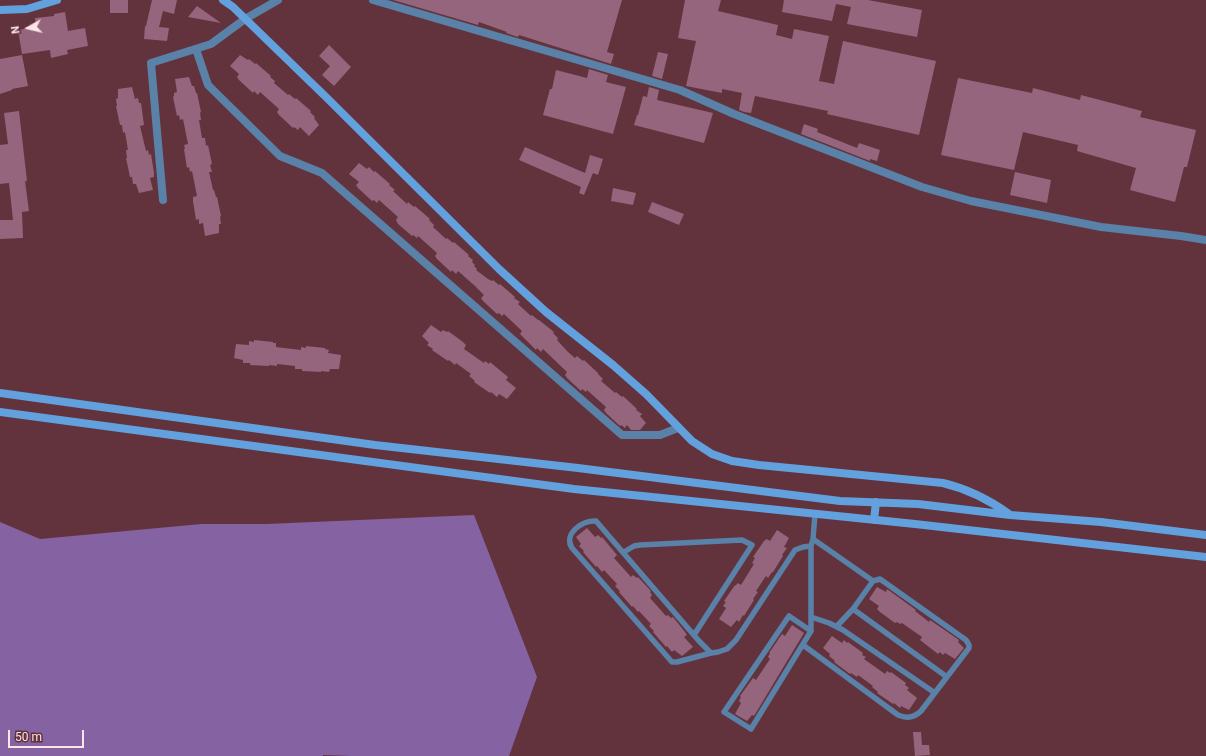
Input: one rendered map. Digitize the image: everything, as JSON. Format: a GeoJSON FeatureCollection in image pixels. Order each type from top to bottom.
{"type":"FeatureCollection","features":[{"type":"Feature","properties":{"kind":"main road"},"geometry":{"type":"LineString","coordinates":[[0,10],[27,8],[57,0]]}},
{"type":"Feature","properties":{"kind":"main road"},"geometry":{"type":"LineString","coordinates":[[222,0],[233,7],[327,98],[499,269],[546,312],[613,365],[640,389],[692,441],[707,451],[732,461],[759,465],[943,483],[971,491],[1010,514]]}},
{"type":"Feature","properties":{"kind":"main road"},"geometry":{"type":"LineString","coordinates":[[0,393],[375,445],[578,468],[840,501],[918,504],[1101,522],[1206,535]]}},
{"type":"Feature","properties":{"kind":"main road"},"geometry":{"type":"LineString","coordinates":[[0,412],[574,489],[1206,556]]}},
{"type":"Feature","properties":{"kind":"main road"},"geometry":{"type":"LineString","coordinates":[[874,520],[876,502]]}},
{"type":"Feature","properties":{"kind":"street"},"geometry":{"type":"LineString","coordinates":[[163,200],[151,63],[211,44],[245,19],[278,0]]}},
{"type":"Feature","properties":{"kind":"street"},"geometry":{"type":"LineString","coordinates":[[373,0],[680,90],[734,114],[922,188],[971,201],[1101,227],[1206,240]]}},
{"type":"Feature","properties":{"kind":"street"},"geometry":{"type":"LineString","coordinates":[[196,49],[208,85],[280,156],[322,173],[622,435],[660,435],[678,428]]}},
{"type":"Feature","properties":{"kind":"lane"},"geometry":{"type":"LineString","coordinates":[[811,631],[789,616],[724,712],[752,729],[811,631],[811,546],[815,514]]}},
{"type":"Feature","properties":{"kind":"lane"},"geometry":{"type":"LineString","coordinates":[[711,653],[596,521],[585,522],[572,532],[569,539],[572,548],[672,662],[683,661],[727,649],[736,640],[795,550],[811,546]]}},
{"type":"Feature","properties":{"kind":"lane"},"geometry":{"type":"LineString","coordinates":[[813,539],[874,581]]}},
{"type":"Feature","properties":{"kind":"lane"},"geometry":{"type":"LineString","coordinates":[[624,552],[634,546],[640,545],[742,540],[752,546],[694,635]]}},
{"type":"Feature","properties":{"kind":"lane"},"geometry":{"type":"LineString","coordinates":[[803,645],[903,717],[913,717],[918,715],[968,651],[968,642],[883,580],[877,579],[874,581],[853,609],[837,626]]}},
{"type":"Feature","properties":{"kind":"lane"},"geometry":{"type":"LineString","coordinates":[[853,609],[947,677]]}},
{"type":"Feature","properties":{"kind":"lane"},"geometry":{"type":"LineString","coordinates":[[811,617],[837,626],[935,693]]}},
{"type":"Feature","properties":{"kind":"shaded area"},"geometry":{"type":"Polygon","coordinates":[[[474,515],[537,677],[509,756],[0,756],[0,522],[40,539],[201,524],[267,524],[474,515]]]}},
{"type":"Feature","properties":{"kind":"building"},"geometry":{"type":"Polygon","coordinates":[[[110,0],[128,0],[128,13],[110,13],[110,0]]]}},
{"type":"Feature","properties":{"kind":"building"},"geometry":{"type":"Polygon","coordinates":[[[152,0],[177,0],[174,14],[163,11],[159,27],[169,28],[167,41],[144,39],[145,26],[152,0]]]}},
{"type":"Feature","properties":{"kind":"building"},"geometry":{"type":"Polygon","coordinates":[[[393,0],[622,0],[607,52],[614,54],[611,64],[519,35],[518,37],[479,22],[478,25],[393,0]]]}},
{"type":"Feature","properties":{"kind":"building"},"geometry":{"type":"Polygon","coordinates":[[[685,0],[721,0],[718,11],[778,25],[776,35],[792,39],[794,29],[829,36],[819,81],[834,84],[843,41],[936,61],[919,135],[827,114],[828,111],[755,96],[751,113],[744,112],[739,110],[742,93],[722,89],[722,93],[686,86],[696,41],[678,38],[685,0]]]}},
{"type":"Feature","properties":{"kind":"building"},"geometry":{"type":"Polygon","coordinates":[[[784,0],[868,0],[922,10],[917,37],[847,24],[851,7],[836,4],[832,21],[782,12],[784,0]]]}},
{"type":"Feature","properties":{"kind":"building"},"geometry":{"type":"Polygon","coordinates":[[[197,6],[221,23],[188,17],[197,6]]]}},
{"type":"Feature","properties":{"kind":"building"},"geometry":{"type":"Polygon","coordinates":[[[65,12],[68,31],[85,28],[88,46],[67,50],[68,54],[51,58],[50,50],[22,54],[18,30],[36,27],[35,18],[54,16],[54,14],[65,12]]]}},
{"type":"Feature","properties":{"kind":"building"},"geometry":{"type":"Polygon","coordinates":[[[329,45],[351,67],[334,86],[322,75],[330,66],[319,56],[329,45]]]}},
{"type":"Feature","properties":{"kind":"building"},"geometry":{"type":"Polygon","coordinates":[[[658,52],[668,54],[662,79],[652,76],[658,52]]]}},
{"type":"Feature","properties":{"kind":"building"},"geometry":{"type":"Polygon","coordinates":[[[22,55],[28,86],[12,89],[0,94],[0,59],[22,55]]]}},
{"type":"Feature","properties":{"kind":"building"},"geometry":{"type":"Polygon","coordinates":[[[240,55],[248,60],[249,59],[255,64],[256,63],[271,76],[270,77],[275,81],[274,83],[288,95],[289,94],[295,99],[296,98],[311,111],[310,112],[315,117],[314,118],[319,125],[309,136],[300,127],[298,130],[294,127],[293,128],[279,115],[277,112],[279,109],[260,92],[258,95],[254,91],[253,93],[239,80],[237,77],[239,74],[230,66],[240,55]]]}},
{"type":"Feature","properties":{"kind":"building"},"geometry":{"type":"Polygon","coordinates":[[[589,69],[608,75],[606,82],[626,87],[613,134],[543,115],[550,89],[552,89],[556,70],[587,78],[589,69]]]}},
{"type":"Feature","properties":{"kind":"building"},"geometry":{"type":"Polygon","coordinates":[[[189,77],[192,86],[194,86],[197,93],[201,112],[201,120],[199,120],[202,138],[205,138],[206,146],[208,145],[212,164],[210,165],[212,172],[209,172],[221,216],[219,233],[205,236],[203,223],[199,224],[199,219],[196,220],[193,197],[197,196],[192,171],[190,172],[189,167],[187,168],[184,149],[184,145],[188,144],[183,119],[180,120],[179,115],[177,116],[173,97],[174,93],[177,92],[175,79],[189,77]]]}},
{"type":"Feature","properties":{"kind":"building"},"geometry":{"type":"Polygon","coordinates":[[[958,78],[1032,93],[1033,88],[1080,100],[1081,95],[1142,111],[1140,117],[1196,130],[1187,167],[1184,167],[1175,202],[1130,190],[1136,168],[1077,151],[1078,145],[1023,132],[1014,170],[941,155],[958,78]]]}},
{"type":"Feature","properties":{"kind":"building"},"geometry":{"type":"Polygon","coordinates":[[[132,87],[135,99],[138,98],[139,103],[141,103],[144,125],[140,126],[146,151],[148,150],[149,155],[151,154],[154,173],[154,177],[150,178],[153,190],[139,193],[136,184],[133,184],[132,177],[130,177],[126,158],[126,150],[128,150],[125,132],[123,133],[122,125],[120,125],[116,106],[118,89],[132,87]]]}},
{"type":"Feature","properties":{"kind":"building"},"geometry":{"type":"Polygon","coordinates":[[[649,87],[659,90],[657,100],[713,113],[704,143],[634,125],[643,96],[647,97],[649,87]]]}},
{"type":"Feature","properties":{"kind":"building"},"geometry":{"type":"Polygon","coordinates":[[[19,111],[29,211],[22,212],[23,238],[0,239],[0,220],[13,220],[9,183],[0,184],[0,145],[8,144],[4,113],[19,111]]]}},
{"type":"Feature","properties":{"kind":"building"},"geometry":{"type":"Polygon","coordinates":[[[804,124],[818,129],[817,132],[857,148],[859,143],[880,150],[877,161],[870,159],[870,161],[801,134],[804,124]]]}},
{"type":"Feature","properties":{"kind":"building"},"geometry":{"type":"Polygon","coordinates":[[[525,147],[585,173],[590,155],[603,159],[598,175],[593,173],[584,195],[579,193],[581,187],[519,160],[525,147]]]}},
{"type":"Feature","properties":{"kind":"building"},"geometry":{"type":"Polygon","coordinates":[[[359,163],[367,169],[369,167],[374,172],[375,171],[390,184],[389,185],[395,190],[393,191],[407,204],[408,202],[414,207],[415,206],[430,219],[429,220],[434,225],[433,227],[446,239],[447,238],[453,243],[454,242],[469,255],[468,256],[473,260],[472,262],[477,269],[476,270],[488,279],[493,280],[499,285],[500,284],[520,302],[518,304],[531,316],[532,315],[554,332],[553,333],[558,338],[557,340],[568,352],[575,358],[577,356],[583,361],[584,360],[603,379],[601,381],[615,393],[616,392],[622,397],[623,396],[637,409],[636,410],[642,414],[640,416],[646,423],[640,430],[631,430],[627,425],[625,428],[621,425],[620,426],[606,413],[604,410],[606,407],[587,390],[586,392],[582,389],[581,391],[567,378],[565,375],[567,372],[543,349],[541,352],[537,348],[536,350],[520,334],[522,331],[504,314],[502,316],[499,313],[497,314],[483,301],[481,298],[484,295],[475,286],[458,271],[456,274],[452,270],[451,272],[437,259],[435,256],[437,253],[418,236],[417,238],[413,235],[412,236],[398,224],[396,220],[398,217],[379,200],[377,203],[374,200],[372,201],[358,188],[356,185],[359,182],[349,174],[359,163]]]}},
{"type":"Feature","properties":{"kind":"building"},"geometry":{"type":"Polygon","coordinates":[[[1015,172],[1051,180],[1047,203],[1010,195],[1015,172]]]}},
{"type":"Feature","properties":{"kind":"building"},"geometry":{"type":"Polygon","coordinates":[[[613,188],[636,193],[633,205],[611,201],[613,188]]]}},
{"type":"Feature","properties":{"kind":"building"},"geometry":{"type":"Polygon","coordinates":[[[652,202],[684,214],[679,225],[648,212],[652,202]]]}},
{"type":"Feature","properties":{"kind":"building"},"geometry":{"type":"Polygon","coordinates":[[[431,325],[441,332],[443,330],[448,331],[466,345],[464,349],[484,363],[485,361],[489,364],[490,362],[508,377],[506,380],[516,388],[507,399],[499,394],[497,397],[491,392],[490,393],[474,382],[475,381],[469,376],[471,374],[456,363],[455,365],[432,350],[433,349],[427,345],[429,343],[422,336],[431,325]]]}},
{"type":"Feature","properties":{"kind":"building"},"geometry":{"type":"Polygon","coordinates":[[[254,340],[273,342],[276,343],[276,347],[301,350],[301,347],[306,348],[306,346],[325,348],[329,350],[328,353],[341,355],[339,369],[330,369],[329,372],[302,371],[302,369],[295,369],[295,366],[277,364],[277,366],[250,365],[250,363],[243,363],[243,360],[234,358],[236,344],[249,345],[249,341],[254,342],[254,340]]]}},
{"type":"Feature","properties":{"kind":"building"},"geometry":{"type":"Polygon","coordinates":[[[587,528],[595,537],[598,535],[601,538],[602,537],[617,555],[614,558],[631,577],[633,575],[637,578],[638,577],[651,591],[650,592],[652,595],[650,598],[666,616],[668,615],[671,618],[673,617],[685,632],[687,635],[684,637],[693,647],[682,656],[674,650],[672,652],[667,646],[666,647],[649,626],[651,624],[639,611],[638,612],[633,606],[632,607],[619,592],[620,591],[615,586],[617,584],[604,570],[602,572],[597,566],[596,567],[583,552],[584,551],[579,546],[581,544],[576,537],[587,528]]]}},
{"type":"Feature","properties":{"kind":"building"},"geometry":{"type":"Polygon","coordinates":[[[777,530],[789,538],[784,547],[787,548],[773,572],[768,578],[766,576],[756,591],[758,592],[744,616],[743,615],[739,622],[737,620],[731,627],[719,619],[726,608],[723,606],[726,602],[724,601],[735,585],[738,583],[741,585],[754,564],[752,563],[755,558],[753,557],[764,541],[767,539],[770,541],[777,530]]]}},
{"type":"Feature","properties":{"kind":"building"},"geometry":{"type":"Polygon","coordinates":[[[877,587],[886,592],[887,589],[916,610],[915,611],[929,622],[930,620],[959,640],[958,642],[964,648],[955,659],[945,653],[943,655],[940,652],[938,654],[920,640],[922,637],[902,623],[895,623],[877,609],[879,606],[869,599],[877,587]]]}},
{"type":"Feature","properties":{"kind":"building"},"geometry":{"type":"Polygon","coordinates":[[[792,625],[804,633],[754,716],[752,715],[747,721],[735,714],[741,703],[739,701],[740,696],[753,678],[756,680],[770,659],[768,657],[769,653],[782,634],[785,636],[792,625]]]}},
{"type":"Feature","properties":{"kind":"building"},"geometry":{"type":"Polygon","coordinates":[[[832,636],[842,643],[844,640],[847,643],[848,642],[863,653],[862,655],[866,657],[864,659],[885,674],[887,671],[890,673],[891,672],[906,683],[905,685],[909,688],[907,690],[917,698],[909,710],[901,706],[900,708],[894,703],[893,704],[877,693],[878,692],[872,687],[873,686],[858,675],[857,677],[851,673],[850,674],[834,662],[835,661],[829,656],[830,654],[823,648],[832,636]]]}},
{"type":"Feature","properties":{"kind":"building"},"geometry":{"type":"Polygon","coordinates":[[[913,732],[921,732],[922,745],[929,745],[930,755],[915,756],[913,732]]]}}]}
